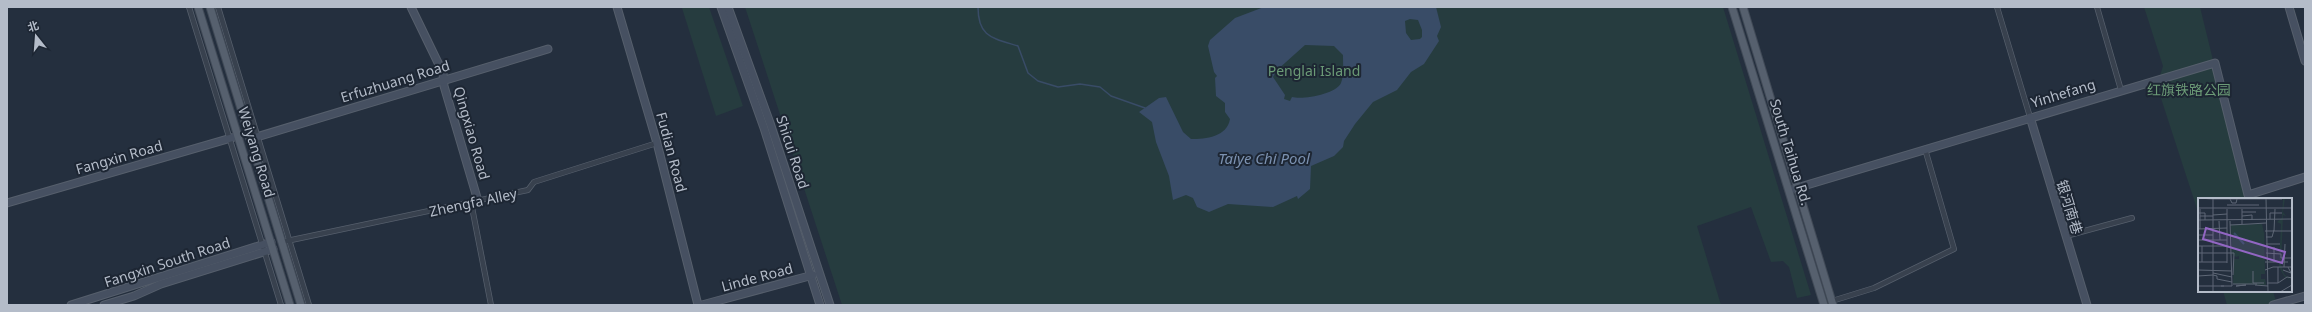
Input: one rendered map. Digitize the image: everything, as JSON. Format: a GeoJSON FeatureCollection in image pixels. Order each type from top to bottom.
{"type":"FeatureCollection","features":[{"type":"Feature","properties":{"kind":"main road","name":"Weiyang Road"},"geometry":{"type":"LineString","coordinates":[[198,7],[290,305]]}},
{"type":"Feature","properties":{"kind":"main road","name":"Weiyang Road"},"geometry":{"type":"LineString","coordinates":[[210,7],[250,139],[286,242],[301,305]]}},
{"type":"Feature","properties":{"kind":"main road","name":"South Taihua Rd."},"geometry":{"type":"LineString","coordinates":[[1732,7],[1790,190],[1824,305]]}},
{"type":"Feature","properties":{"kind":"main road","name":"South Taihua Rd."},"geometry":{"type":"LineString","coordinates":[[1743,7],[1832,303]]}},
{"type":"Feature","properties":{"kind":"street"},"geometry":{"type":"LineString","coordinates":[[189,7],[281,305]]}},
{"type":"Feature","properties":{"kind":"street"},"geometry":{"type":"LineString","coordinates":[[218,7],[258,137],[286,242],[309,305]]}},
{"type":"Feature","properties":{"kind":"street","name":"Qingxiao Road"},"geometry":{"type":"LineString","coordinates":[[411,7],[444,73],[444,86],[474,202]]}},
{"type":"Feature","properties":{"kind":"street","name":"Fudian Road"},"geometry":{"type":"LineString","coordinates":[[617,7],[657,143],[698,305]]}},
{"type":"Feature","properties":{"kind":"street","name":"Shicui Road"},"geometry":{"type":"LineString","coordinates":[[721,7],[764,128],[820,305]]}},
{"type":"Feature","properties":{"kind":"street","name":"Shicui Road"},"geometry":{"type":"LineString","coordinates":[[728,7],[770,123],[830,305]]}},
{"type":"Feature","properties":{"kind":"street"},"geometry":{"type":"LineString","coordinates":[[1997,7],[2030,117]]}},
{"type":"Feature","properties":{"kind":"street"},"geometry":{"type":"LineString","coordinates":[[2097,7],[2121,90]]}},
{"type":"Feature","properties":{"kind":"street"},"geometry":{"type":"LineString","coordinates":[[2291,8],[2305,61]]}},
{"type":"Feature","properties":{"kind":"street","name":"Erfuzhuang Road"},"geometry":{"type":"LineString","coordinates":[[250,139],[548,49]]}},
{"type":"Feature","properties":{"kind":"street","name":"Yinhefang"},"geometry":{"type":"LineString","coordinates":[[1790,190],[2030,117],[2215,63],[2248,194],[2305,177]]}},
{"type":"Feature","properties":{"kind":"street","name":"银河南巷"},"geometry":{"type":"LineString","coordinates":[[2030,117],[2088,305]]}},
{"type":"Feature","properties":{"kind":"street","name":"Fangxin Road"},"geometry":{"type":"LineString","coordinates":[[7,203],[238,136]]}},
{"type":"Feature","properties":{"kind":"street","name":"Zhengfa Alley"},"geometry":{"type":"LineString","coordinates":[[286,242],[528,190],[534,182],[657,143]]}},
{"type":"Feature","properties":{"kind":"street"},"geometry":{"type":"LineString","coordinates":[[1832,303],[1874,288],[1954,248],[1925,149]]}},
{"type":"Feature","properties":{"kind":"street"},"geometry":{"type":"LineString","coordinates":[[474,202],[491,305]]}},
{"type":"Feature","properties":{"kind":"street"},"geometry":{"type":"LineString","coordinates":[[2066,236],[2132,218]]}},
{"type":"Feature","properties":{"kind":"street","name":"Fangxin South Road"},"geometry":{"type":"LineString","coordinates":[[71,305],[272,246]]}},
{"type":"Feature","properties":{"kind":"street","name":"Fangxin South Road"},"geometry":{"type":"LineString","coordinates":[[104,305],[134,296],[161,284],[264,248]]}},
{"type":"Feature","properties":{"kind":"street","name":"Linde Road"},"geometry":{"type":"LineString","coordinates":[[702,305],[819,273]]}},
{"type":"Feature","properties":{"kind":"street"},"geometry":{"type":"LineString","coordinates":[[2273,305],[2305,296]]}},
{"type":"Feature","properties":{"kind":"green space"},"geometry":{"type":"Polygon","coordinates":[[[709,7],[743,106],[716,116],[682,8],[709,7]]]}},
{"type":"Feature","properties":{"kind":"green space","name":"Penglai Island"},"geometry":{"type":"Polygon","coordinates":[[[745,7],[1723,7],[1811,295],[1797,298],[1789,267],[1783,261],[1771,262],[1751,207],[1697,226],[1721,305],[842,305],[745,7]]]}},
{"type":"Feature","properties":{"kind":"green space","name":"红旗铁路公园"},"geometry":{"type":"Polygon","coordinates":[[[2144,7],[2200,7],[2247,198],[2198,198],[2198,212],[2157,86],[2163,66],[2144,7]]]}},
{"type":"Feature","properties":{"kind":"green space"},"geometry":{"type":"Polygon","coordinates":[[[2223,292],[2273,292],[2277,305],[2227,305],[2223,292]]]}},
{"type":"Feature","properties":{"kind":"water","name":"Taiye Chi Pool"},"geometry":{"type":"Polygon","coordinates":[[[1264,7],[1436,7],[1441,27],[1437,36],[1439,41],[1424,64],[1411,72],[1397,90],[1373,102],[1355,124],[1344,141],[1343,147],[1334,156],[1311,166],[1310,189],[1298,199],[1297,196],[1273,207],[1228,204],[1209,212],[1197,207],[1193,198],[1186,195],[1173,200],[1169,176],[1156,142],[1152,122],[1139,112],[1159,98],[1166,97],[1183,132],[1191,139],[1215,136],[1225,130],[1230,119],[1225,112],[1225,103],[1216,96],[1215,78],[1217,76],[1214,72],[1208,46],[1210,40],[1235,18],[1264,7]],[[1410,19],[1405,21],[1406,33],[1411,40],[1420,39],[1422,37],[1422,30],[1418,20],[1410,19]],[[1305,45],[1276,71],[1273,77],[1285,95],[1284,99],[1290,101],[1292,97],[1304,98],[1326,93],[1338,87],[1342,80],[1343,55],[1334,46],[1305,45]]]}},
{"type":"Feature","properties":{"kind":"waterway"},"geometry":{"type":"LineString","coordinates":[[978,7],[981,25],[988,35],[1018,46],[1028,73],[1038,81],[1058,87],[1080,84],[1100,87],[1111,96],[1145,108]]}}]}
